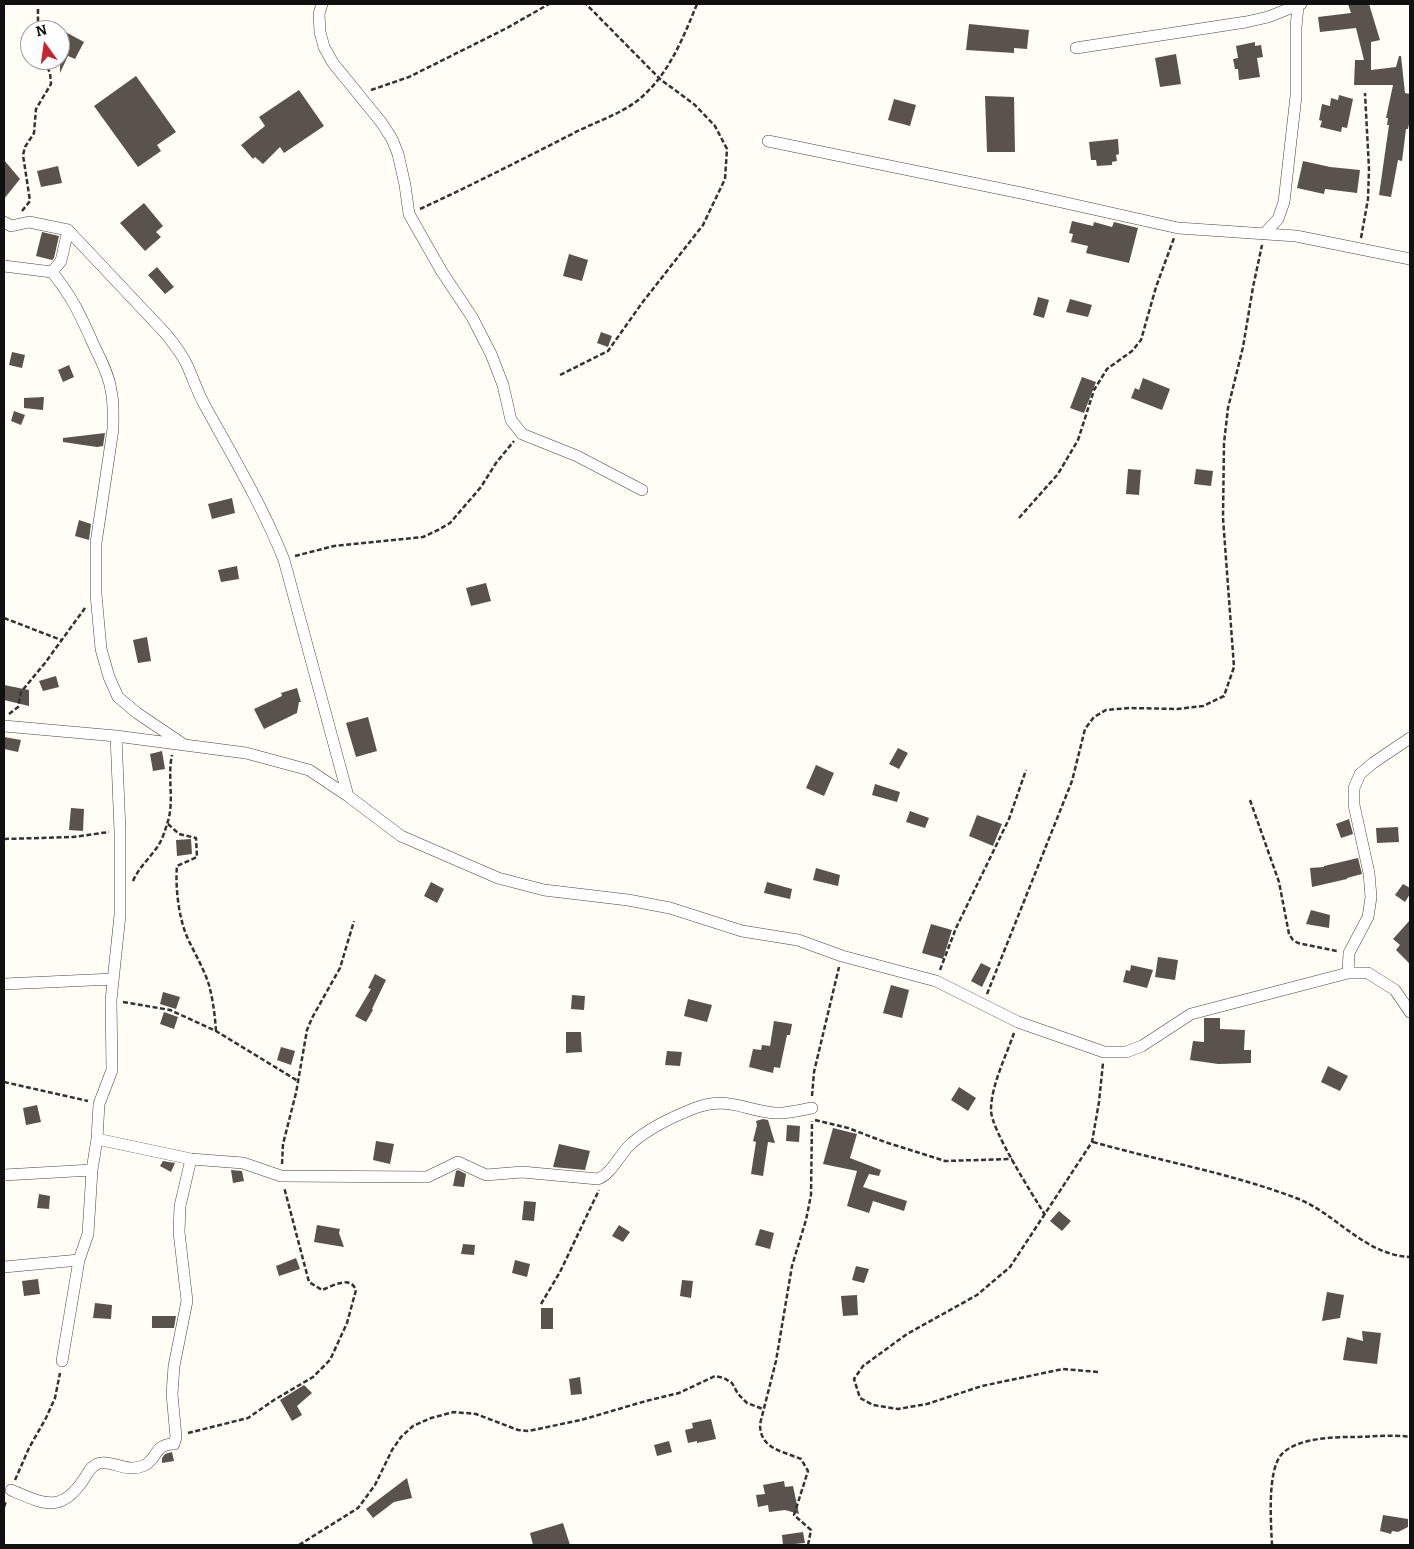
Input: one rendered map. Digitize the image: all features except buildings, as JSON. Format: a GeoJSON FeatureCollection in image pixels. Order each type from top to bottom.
{"type":"FeatureCollection","features":[{"type":"Feature","properties":{"kind":"street"},"geometry":{"type":"LineString","coordinates":[[322,4],[319,14],[320,32],[324,47],[333,64],[381,122],[392,139],[404,178],[409,214],[442,272],[472,317],[491,354],[504,385],[511,420],[522,434],[576,456],[642,490]]}},
{"type":"Feature","properties":{"kind":"street"},"geometry":{"type":"LineString","coordinates":[[1076,48],[1246,22],[1268,17],[1300,5]]}},
{"type":"Feature","properties":{"kind":"street"},"geometry":{"type":"LineString","coordinates":[[1264,234],[1278,219],[1286,193],[1296,96],[1296,27],[1300,5]]}},
{"type":"Feature","properties":{"kind":"street"},"geometry":{"type":"LineString","coordinates":[[768,141],[1035,196],[1178,228],[1296,236],[1410,259]]}},
{"type":"Feature","properties":{"kind":"street"},"geometry":{"type":"LineString","coordinates":[[7,224],[29,222],[68,230],[166,334],[187,364],[203,402],[236,459],[270,525],[284,560],[348,796]]}},
{"type":"Feature","properties":{"kind":"street"},"geometry":{"type":"LineString","coordinates":[[52,272],[61,261],[68,230]]}},
{"type":"Feature","properties":{"kind":"street"},"geometry":{"type":"LineString","coordinates":[[4,266],[52,272],[66,289],[78,310],[104,367],[111,389],[113,429],[96,543],[96,594],[101,649],[109,677],[118,697],[137,713],[186,746]]}},
{"type":"Feature","properties":{"kind":"street"},"geometry":{"type":"LineString","coordinates":[[4,726],[116,736],[246,753],[309,770],[348,796],[401,836],[498,878],[544,890],[628,900],[670,908],[742,931],[798,940],[842,956],[936,981],[1018,1022],[1104,1052],[1126,1052],[1142,1046],[1190,1014],[1348,973],[1368,973],[1395,990],[1410,1012]]}},
{"type":"Feature","properties":{"kind":"street"},"geometry":{"type":"LineString","coordinates":[[62,1362],[79,1260],[88,1234],[99,1104],[112,1070],[111,1000],[120,915],[120,831],[116,736]]}},
{"type":"Feature","properties":{"kind":"street"},"geometry":{"type":"LineString","coordinates":[[1348,973],[1349,953],[1368,918],[1371,898],[1369,873],[1354,805],[1354,788],[1360,774],[1373,762],[1410,738]]}},
{"type":"Feature","properties":{"kind":"street"},"geometry":{"type":"LineString","coordinates":[[4,984],[113,979]]}},
{"type":"Feature","properties":{"kind":"street"},"geometry":{"type":"LineString","coordinates":[[97,1139],[191,1158],[243,1164],[281,1176],[427,1177],[458,1162],[486,1175],[522,1172],[598,1179],[606,1175],[630,1144],[651,1129],[697,1107],[715,1103],[734,1103],[776,1113],[812,1108]]}},
{"type":"Feature","properties":{"kind":"street"},"geometry":{"type":"LineString","coordinates":[[11,1490],[36,1500],[51,1504],[57,1503],[64,1501],[71,1495],[78,1488],[90,1469],[96,1465],[102,1463],[130,1468],[141,1467],[148,1464],[159,1448],[167,1444],[174,1444],[176,1437],[172,1394],[174,1366],[187,1301],[179,1232],[180,1206],[191,1158]]}},
{"type":"Feature","properties":{"kind":"street"},"geometry":{"type":"LineString","coordinates":[[4,1175],[92,1170]]}},
{"type":"Feature","properties":{"kind":"street"},"geometry":{"type":"LineString","coordinates":[[4,1267],[79,1260]]}},
{"type":"Feature","properties":{"kind":"path"},"geometry":{"type":"LineString","coordinates":[[358,94],[409,77],[507,28],[549,4]]}},
{"type":"Feature","properties":{"kind":"path"},"geometry":{"type":"LineString","coordinates":[[560,374],[608,351],[642,303],[703,225],[725,179],[728,148],[715,126],[695,105],[660,79],[586,4]]}},
{"type":"Feature","properties":{"kind":"path"},"geometry":{"type":"LineString","coordinates":[[409,214],[462,190],[576,131],[614,115],[642,97],[660,79],[684,37],[698,4]]}},
{"type":"Feature","properties":{"kind":"path"},"geometry":{"type":"LineString","coordinates":[[38,9],[38,20]]}},
{"type":"Feature","properties":{"kind":"path"},"geometry":{"type":"LineString","coordinates":[[7,224],[30,201],[23,155],[25,147],[34,133],[36,109],[51,84],[49,70]]}},
{"type":"Feature","properties":{"kind":"path"},"geometry":{"type":"LineString","coordinates":[[1359,249],[1368,199],[1369,169],[1365,93]]}},
{"type":"Feature","properties":{"kind":"path"},"geometry":{"type":"LineString","coordinates":[[1019,518],[1058,474],[1078,440],[1094,390],[1107,369],[1132,351],[1140,340],[1156,287],[1178,228]]}},
{"type":"Feature","properties":{"kind":"path"},"geometry":{"type":"LineString","coordinates":[[982,1005],[1072,781],[1085,728],[1094,717],[1106,710],[1130,708],[1177,709],[1203,706],[1224,696],[1234,667],[1223,518],[1224,443],[1228,408],[1243,347],[1264,234]]}},
{"type":"Feature","properties":{"kind":"path"},"geometry":{"type":"LineString","coordinates":[[284,560],[310,551],[334,546],[423,537],[438,530],[450,523],[481,487],[510,445],[522,434]]}},
{"type":"Feature","properties":{"kind":"path"},"geometry":{"type":"LineString","coordinates":[[4,718],[18,707],[20,692],[45,663],[96,594]]}},
{"type":"Feature","properties":{"kind":"path"},"geometry":{"type":"LineString","coordinates":[[4,618],[61,640]]}},
{"type":"Feature","properties":{"kind":"path"},"geometry":{"type":"LineString","coordinates":[[133,882],[137,872],[158,845],[168,824],[171,807],[170,763],[174,744]]}},
{"type":"Feature","properties":{"kind":"path"},"geometry":{"type":"LineString","coordinates":[[936,981],[956,928],[1008,819],[1026,770]]}},
{"type":"Feature","properties":{"kind":"path"},"geometry":{"type":"LineString","coordinates":[[1250,800],[1279,882],[1290,934],[1293,940],[1298,943],[1349,953]]}},
{"type":"Feature","properties":{"kind":"path"},"geometry":{"type":"LineString","coordinates":[[168,824],[179,834],[196,838],[197,857],[177,866],[176,878],[179,904],[187,937],[209,984],[214,1006],[216,1032]]}},
{"type":"Feature","properties":{"kind":"path"},"geometry":{"type":"LineString","coordinates":[[4,839],[74,838],[120,831]]}},
{"type":"Feature","properties":{"kind":"path"},"geometry":{"type":"LineString","coordinates":[[176,1437],[185,1433],[248,1418],[313,1377],[330,1360],[347,1323],[356,1290],[354,1284],[344,1282],[322,1290],[309,1282],[281,1176],[283,1144],[298,1082],[307,1030],[340,968],[354,921]]}},
{"type":"Feature","properties":{"kind":"path"},"geometry":{"type":"LineString","coordinates":[[812,1108],[814,1072],[842,956]]}},
{"type":"Feature","properties":{"kind":"path"},"geometry":{"type":"LineString","coordinates":[[111,1000],[170,1010],[216,1032],[298,1082]]}},
{"type":"Feature","properties":{"kind":"path"},"geometry":{"type":"LineString","coordinates":[[1018,1022],[993,1092],[991,1112],[1012,1159],[1045,1215]]}},
{"type":"Feature","properties":{"kind":"path"},"geometry":{"type":"LineString","coordinates":[[1098,1372],[1063,1369],[982,1386],[927,1404],[898,1409],[874,1405],[860,1398],[854,1379],[863,1366],[906,1334],[977,1294],[1010,1267],[1092,1142],[1099,1102],[1104,1052]]}},
{"type":"Feature","properties":{"kind":"path"},"geometry":{"type":"LineString","coordinates":[[4,1082],[99,1104]]}},
{"type":"Feature","properties":{"kind":"path"},"geometry":{"type":"LineString","coordinates":[[808,1545],[811,1530],[794,1515],[808,1471],[801,1459],[774,1449],[766,1444],[760,1434],[763,1409],[776,1361],[792,1266],[806,1220],[811,1195],[812,1119],[848,1128],[945,1161],[1012,1159]]}},
{"type":"Feature","properties":{"kind":"path"},"geometry":{"type":"LineString","coordinates":[[1092,1142],[1202,1169],[1296,1198],[1316,1207],[1363,1240],[1384,1251],[1410,1257]]}},
{"type":"Feature","properties":{"kind":"path"},"geometry":{"type":"LineString","coordinates":[[541,1304],[560,1272],[606,1175]]}},
{"type":"Feature","properties":{"kind":"path"},"geometry":{"type":"LineString","coordinates":[[4,1507],[29,1448],[55,1398],[62,1362]]}},
{"type":"Feature","properties":{"kind":"path"},"geometry":{"type":"LineString","coordinates":[[299,1545],[358,1508],[375,1485],[392,1450],[401,1437],[413,1426],[431,1418],[454,1412],[476,1414],[518,1430],[528,1431],[581,1420],[679,1392],[715,1376],[724,1378],[732,1383],[738,1394],[747,1403],[763,1409]]}},
{"type":"Feature","properties":{"kind":"path"},"geometry":{"type":"LineString","coordinates":[[1272,1545],[1270,1513],[1274,1469],[1281,1455],[1296,1444],[1330,1437],[1409,1438]]}}]}
